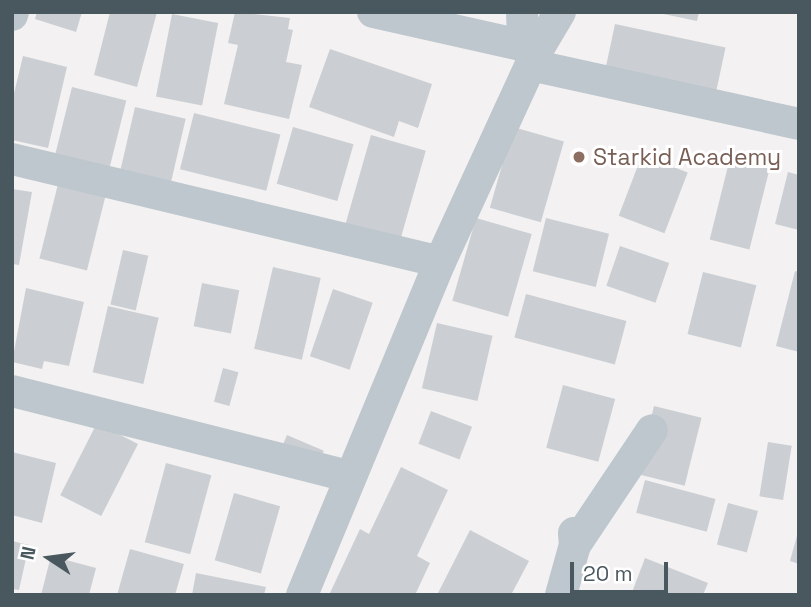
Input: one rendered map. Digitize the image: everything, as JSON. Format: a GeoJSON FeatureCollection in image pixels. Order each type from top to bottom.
{"type":"FeatureCollection","features":[{"type":"Feature","properties":{"kind":"street"},"geometry":{"type":"LineString","coordinates":[[373,12],[799,124]]}},
{"type":"Feature","properties":{"kind":"street"},"geometry":{"type":"LineString","coordinates":[[522,12],[530,53]]}},
{"type":"Feature","properties":{"kind":"street"},"geometry":{"type":"LineString","coordinates":[[302,595],[349,476],[530,53],[561,12]]}},
{"type":"Feature","properties":{"kind":"street"},"geometry":{"type":"LineString","coordinates":[[12,159],[440,262]]}},
{"type":"Feature","properties":{"kind":"street"},"geometry":{"type":"LineString","coordinates":[[12,391],[349,476]]}},
{"type":"Feature","properties":{"kind":"street"},"geometry":{"type":"LineString","coordinates":[[561,595],[575,539],[652,430]]}},
{"type":"Feature","properties":{"kind":"building"},"geometry":{"type":"Polygon","coordinates":[[[37,12],[82,12],[76,32],[35,19],[37,12]]]}},
{"type":"Feature","properties":{"kind":"building"},"geometry":{"type":"Polygon","coordinates":[[[110,12],[157,12],[137,87],[94,75],[110,12]]]}},
{"type":"Feature","properties":{"kind":"building"},"geometry":{"type":"Polygon","coordinates":[[[235,12],[290,18],[288,29],[293,30],[286,62],[302,65],[289,119],[224,104],[238,45],[228,43],[235,12]]]}},
{"type":"Feature","properties":{"kind":"building"},"geometry":{"type":"Polygon","coordinates":[[[654,12],[699,12],[697,21],[654,12]]]}},
{"type":"Feature","properties":{"kind":"building"},"geometry":{"type":"Polygon","coordinates":[[[172,14],[218,23],[202,105],[156,96],[172,14]]]}},
{"type":"Feature","properties":{"kind":"building"},"geometry":{"type":"Polygon","coordinates":[[[615,24],[726,47],[715,96],[605,73],[615,24]]]}},
{"type":"Feature","properties":{"kind":"building"},"geometry":{"type":"Polygon","coordinates":[[[330,49],[432,84],[418,128],[399,121],[394,137],[309,107],[330,49]]]}},
{"type":"Feature","properties":{"kind":"building"},"geometry":{"type":"Polygon","coordinates":[[[23,56],[67,67],[48,148],[12,140],[12,102],[23,56]]]}},
{"type":"Feature","properties":{"kind":"building"},"geometry":{"type":"Polygon","coordinates":[[[72,87],[126,101],[108,174],[54,161],[72,87]]]}},
{"type":"Feature","properties":{"kind":"building"},"geometry":{"type":"Polygon","coordinates":[[[135,107],[186,119],[169,193],[118,181],[135,107]]]}},
{"type":"Feature","properties":{"kind":"building"},"geometry":{"type":"Polygon","coordinates":[[[194,113],[280,135],[266,191],[180,169],[194,113]]]}},
{"type":"Feature","properties":{"kind":"building"},"geometry":{"type":"Polygon","coordinates":[[[293,127],[354,144],[337,201],[277,184],[293,127]]]}},
{"type":"Feature","properties":{"kind":"building"},"geometry":{"type":"Polygon","coordinates":[[[513,127],[564,142],[541,222],[490,208],[513,127]]]}},
{"type":"Feature","properties":{"kind":"building"},"geometry":{"type":"Polygon","coordinates":[[[371,135],[426,151],[398,247],[343,231],[371,135]]]}},
{"type":"Feature","properties":{"kind":"building"},"geometry":{"type":"Polygon","coordinates":[[[642,155],[688,173],[664,233],[619,216],[642,155]]]}},
{"type":"Feature","properties":{"kind":"building"},"geometry":{"type":"Polygon","coordinates":[[[730,158],[770,168],[749,249],[710,240],[730,158]]]}},
{"type":"Feature","properties":{"kind":"building"},"geometry":{"type":"Polygon","coordinates":[[[788,172],[799,175],[799,230],[775,224],[788,172]]]}},
{"type":"Feature","properties":{"kind":"building"},"geometry":{"type":"Polygon","coordinates":[[[59,180],[107,192],[87,270],[39,259],[59,180]]]}},
{"type":"Feature","properties":{"kind":"building"},"geometry":{"type":"Polygon","coordinates":[[[12,189],[32,192],[19,265],[12,264],[12,189]]]}},
{"type":"Feature","properties":{"kind":"building"},"geometry":{"type":"Polygon","coordinates":[[[476,218],[532,234],[508,317],[452,301],[476,218]]]}},
{"type":"Feature","properties":{"kind":"building"},"geometry":{"type":"Polygon","coordinates":[[[546,218],[609,234],[596,287],[533,271],[546,218]]]}},
{"type":"Feature","properties":{"kind":"building"},"geometry":{"type":"Polygon","coordinates":[[[620,246],[669,263],[655,303],[606,286],[620,246]]]}},
{"type":"Feature","properties":{"kind":"building"},"geometry":{"type":"Polygon","coordinates":[[[123,250],[148,256],[136,310],[110,305],[123,250]]]}},
{"type":"Feature","properties":{"kind":"building"},"geometry":{"type":"Polygon","coordinates":[[[273,267],[321,278],[302,360],[254,349],[273,267]]]}},
{"type":"Feature","properties":{"kind":"building"},"geometry":{"type":"Polygon","coordinates":[[[795,271],[799,272],[799,352],[776,346],[795,271]]]}},
{"type":"Feature","properties":{"kind":"building"},"geometry":{"type":"Polygon","coordinates":[[[703,272],[756,285],[741,347],[688,334],[703,272]]]}},
{"type":"Feature","properties":{"kind":"building"},"geometry":{"type":"Polygon","coordinates":[[[202,283],[239,290],[231,333],[194,326],[202,283]]]}},
{"type":"Feature","properties":{"kind":"building"},"geometry":{"type":"Polygon","coordinates":[[[26,288],[84,302],[69,366],[44,361],[42,369],[12,362],[26,288]]]}},
{"type":"Feature","properties":{"kind":"building"},"geometry":{"type":"Polygon","coordinates":[[[333,289],[373,303],[350,370],[310,356],[333,289]]]}},
{"type":"Feature","properties":{"kind":"building"},"geometry":{"type":"Polygon","coordinates":[[[526,294],[626,321],[615,364],[514,337],[526,294]]]}},
{"type":"Feature","properties":{"kind":"building"},"geometry":{"type":"Polygon","coordinates":[[[108,306],[159,318],[143,384],[93,372],[108,306]]]}},
{"type":"Feature","properties":{"kind":"building"},"geometry":{"type":"Polygon","coordinates":[[[437,323],[493,336],[477,401],[422,388],[437,323]]]}},
{"type":"Feature","properties":{"kind":"building"},"geometry":{"type":"Polygon","coordinates":[[[223,368],[238,372],[229,406],[214,402],[223,368]]]}},
{"type":"Feature","properties":{"kind":"building"},"geometry":{"type":"Polygon","coordinates":[[[563,385],[615,399],[598,462],[546,448],[563,385]]]}},
{"type":"Feature","properties":{"kind":"building"},"geometry":{"type":"Polygon","coordinates":[[[654,406],[702,418],[685,486],[637,474],[654,406]]]}},
{"type":"Feature","properties":{"kind":"building"},"geometry":{"type":"Polygon","coordinates":[[[431,411],[472,427],[460,459],[418,444],[431,411]]]}},
{"type":"Feature","properties":{"kind":"building"},"geometry":{"type":"Polygon","coordinates":[[[97,423],[138,444],[101,516],[60,495],[97,423]]]}},
{"type":"Feature","properties":{"kind":"building"},"geometry":{"type":"Polygon","coordinates":[[[287,435],[324,451],[313,475],[276,460],[287,435]]]}},
{"type":"Feature","properties":{"kind":"building"},"geometry":{"type":"Polygon","coordinates":[[[768,442],[792,446],[783,500],[759,496],[768,442]]]}},
{"type":"Feature","properties":{"kind":"building"},"geometry":{"type":"Polygon","coordinates":[[[12,452],[56,463],[42,523],[12,515],[12,452]]]}},
{"type":"Feature","properties":{"kind":"building"},"geometry":{"type":"Polygon","coordinates":[[[166,463],[211,475],[190,554],[145,542],[166,463]]]}},
{"type":"Feature","properties":{"kind":"building"},"geometry":{"type":"Polygon","coordinates":[[[401,467],[448,490],[417,556],[430,563],[415,595],[329,595],[360,529],[369,534],[401,467]]]}},
{"type":"Feature","properties":{"kind":"building"},"geometry":{"type":"Polygon","coordinates":[[[645,480],[716,499],[707,532],[636,513],[645,480]]]}},
{"type":"Feature","properties":{"kind":"building"},"geometry":{"type":"Polygon","coordinates":[[[234,493],[280,506],[261,574],[215,560],[234,493]]]}},
{"type":"Feature","properties":{"kind":"building"},"geometry":{"type":"Polygon","coordinates":[[[728,503],[758,511],[747,553],[717,545],[728,503]]]}},
{"type":"Feature","properties":{"kind":"building"},"geometry":{"type":"Polygon","coordinates":[[[470,530],[529,561],[511,595],[437,595],[470,530]]]}},
{"type":"Feature","properties":{"kind":"building"},"geometry":{"type":"Polygon","coordinates":[[[799,532],[799,564],[790,561],[799,532]]]}},
{"type":"Feature","properties":{"kind":"building"},"geometry":{"type":"Polygon","coordinates":[[[12,541],[29,545],[19,590],[12,589],[12,541]]]}},
{"type":"Feature","properties":{"kind":"building"},"geometry":{"type":"Polygon","coordinates":[[[130,549],[184,564],[175,595],[117,595],[130,549]]]}},
{"type":"Feature","properties":{"kind":"building"},"geometry":{"type":"Polygon","coordinates":[[[51,556],[96,568],[89,595],[41,595],[51,556]]]}},
{"type":"Feature","properties":{"kind":"building"},"geometry":{"type":"Polygon","coordinates":[[[645,558],[708,583],[703,595],[631,595],[645,558]]]}},
{"type":"Feature","properties":{"kind":"building"},"geometry":{"type":"Polygon","coordinates":[[[196,573],[266,587],[264,595],[192,595],[196,573]]]}},
{"type":"Feature","properties":{"kind":"place","name":"Starkid Academy"},"geometry":{"type":"Point","coordinates":[579,157]}}]}
